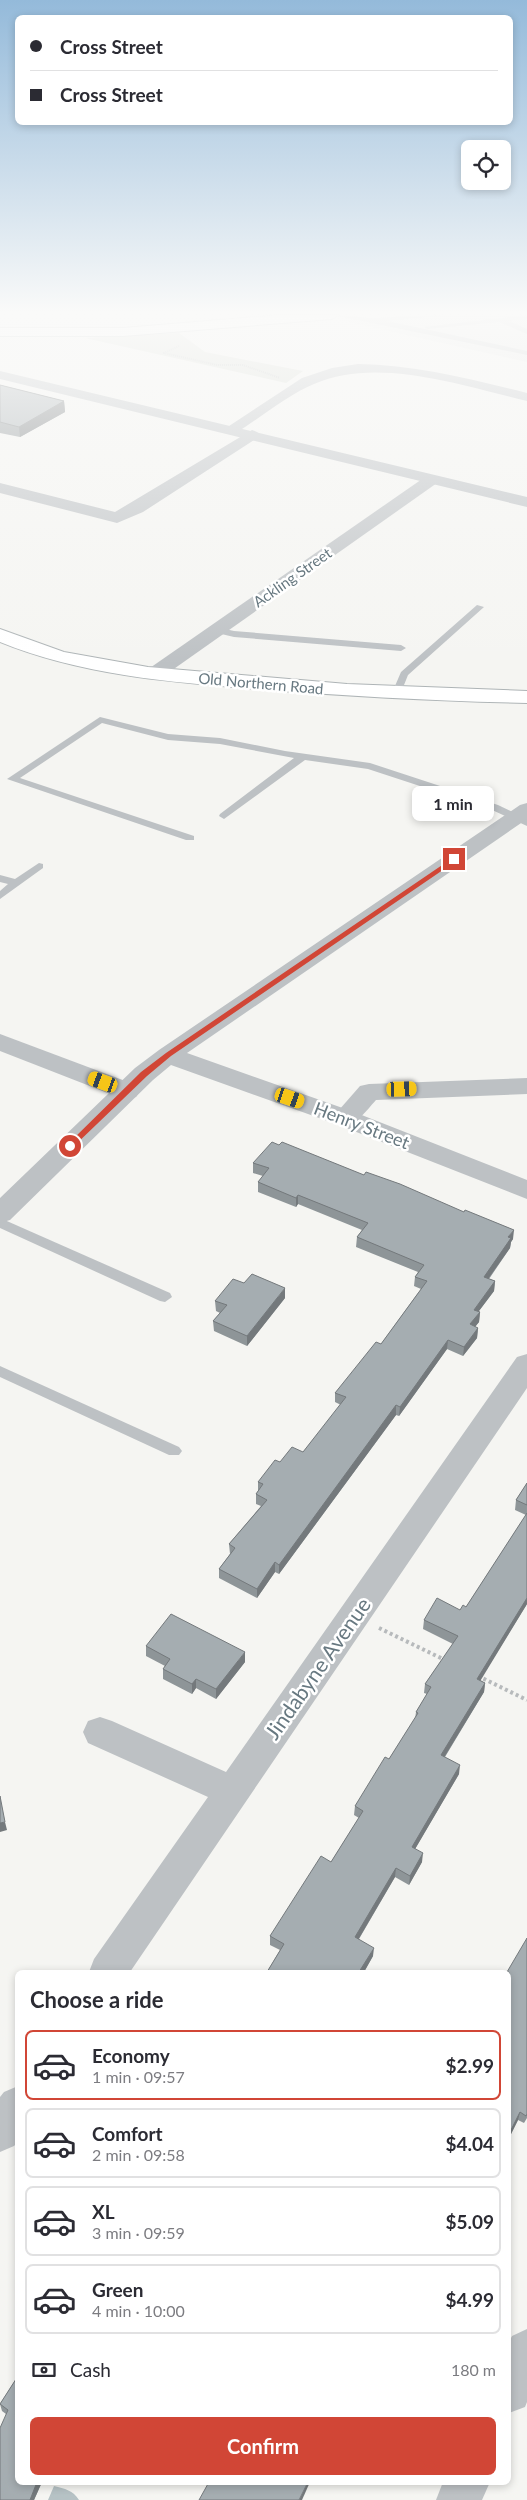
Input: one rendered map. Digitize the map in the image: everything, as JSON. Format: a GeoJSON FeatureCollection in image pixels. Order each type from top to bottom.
{"type":"FeatureCollection","features":[{"type":"Feature","properties":{"kind":"main road","name":"Old Northern Road"},"geometry":{"type":"LineString","coordinates":[[0,634],[50,654],[78,662],[154,674],[397,693],[527,697]]}},
{"type":"Feature","properties":{"kind":"street"},"geometry":{"type":"LineString","coordinates":[[238,432],[527,502]]}},
{"type":"Feature","properties":{"kind":"street"},"geometry":{"type":"LineString","coordinates":[[0,488],[116,518],[137,508],[252,435]]}},
{"type":"Feature","properties":{"kind":"street","name":"Ackling Street"},"geometry":{"type":"LineString","coordinates":[[154,674],[431,480]]}},
{"type":"Feature","properties":{"kind":"street"},"geometry":{"type":"LineString","coordinates":[[0,1214],[127,1091],[168,1055],[523,816]]}},
{"type":"Feature","properties":{"kind":"street"},"geometry":{"type":"LineString","coordinates":[[0,1042],[127,1091]]}},
{"type":"Feature","properties":{"kind":"street","name":"Henry Street"},"geometry":{"type":"LineString","coordinates":[[168,1055],[345,1118],[527,1190]]}},
{"type":"Feature","properties":{"kind":"street"},"geometry":{"type":"LineString","coordinates":[[345,1118],[369,1092],[527,1086]]}},
{"type":"Feature","properties":{"kind":"street","name":"Jindabyne Avenue"},"geometry":{"type":"LineString","coordinates":[[109,1970],[231,1791],[460,1465],[527,1365]]}},
{"type":"Feature","properties":{"kind":"street"},"geometry":{"type":"LineString","coordinates":[[100,1732],[231,1791]]}},
{"type":"Feature","properties":{"kind":"street"},"geometry":{"type":"LineString","coordinates":[[0,2132],[15,2110]]}},
{"type":"Feature","properties":{"kind":"street"},"geometry":{"type":"LineString","coordinates":[[511,2387],[527,2351]]}},
{"type":"Feature","properties":{"kind":"street"},"geometry":{"type":"LineString","coordinates":[[459,2500],[466,2485]]}},
{"type":"Feature","properties":{"kind":"lane"},"geometry":{"type":"LineString","coordinates":[[397,693],[404,674],[480,607]]}},
{"type":"Feature","properties":{"kind":"lane"},"geometry":{"type":"LineString","coordinates":[[216,630],[234,634],[401,648]]}},
{"type":"Feature","properties":{"kind":"lane"},"geometry":{"type":"LineString","coordinates":[[190,838],[12,779],[100,720],[168,737],[220,741],[302,757],[370,766],[523,816]]}},
{"type":"Feature","properties":{"kind":"lane"},"geometry":{"type":"LineString","coordinates":[[224,816],[302,757]]}},
{"type":"Feature","properties":{"kind":"lane"},"geometry":{"type":"LineString","coordinates":[[0,896],[39,866]]}},
{"type":"Feature","properties":{"kind":"lane"},"geometry":{"type":"LineString","coordinates":[[0,878],[16,883]]}},
{"type":"Feature","properties":{"kind":"lane"},"geometry":{"type":"LineString","coordinates":[[0,1223],[165,1297]]}},
{"type":"Feature","properties":{"kind":"lane"},"geometry":{"type":"LineString","coordinates":[[0,1371],[174,1451]]}},
{"type":"Feature","properties":{"kind":"path"},"geometry":{"type":"LineString","coordinates":[[354,1615],[446,1661]]}},
{"type":"Feature","properties":{"kind":"path"},"geometry":{"type":"LineString","coordinates":[[473,1674],[527,1700]]}},
{"type":"Feature","properties":{"kind":"shaded area"},"geometry":{"type":"Polygon","coordinates":[[[54,2486],[71,2492],[79,2500],[48,2500],[54,2486]]]}},
{"type":"Feature","properties":{"kind":"building"},"geometry":{"type":"Polygon","coordinates":[[[272,1142],[279,1145],[282,1142],[364,1175],[366,1172],[400,1184],[464,1212],[465,1210],[514,1230],[508,1237],[511,1238],[484,1277],[495,1281],[474,1310],[480,1312],[470,1324],[478,1328],[464,1347],[448,1340],[400,1407],[396,1405],[279,1565],[275,1562],[257,1589],[219,1569],[235,1548],[229,1544],[267,1500],[256,1494],[263,1484],[258,1482],[275,1460],[280,1462],[292,1447],[303,1452],[346,1397],[335,1393],[376,1342],[381,1344],[427,1281],[415,1277],[424,1265],[357,1237],[368,1223],[298,1195],[296,1198],[258,1182],[269,1168],[253,1163],[272,1142]]]}},
{"type":"Feature","properties":{"kind":"building"},"geometry":{"type":"Polygon","coordinates":[[[252,1274],[285,1288],[247,1336],[213,1321],[227,1305],[215,1301],[233,1279],[244,1283],[252,1274]]]}},
{"type":"Feature","properties":{"kind":"building"},"geometry":{"type":"Polygon","coordinates":[[[527,1483],[527,1505],[516,1500],[527,1483]]]}},
{"type":"Feature","properties":{"kind":"building"},"geometry":{"type":"Polygon","coordinates":[[[527,1513],[527,1598],[477,1679],[485,1683],[441,1755],[460,1765],[412,1847],[423,1853],[410,1876],[396,1868],[355,1937],[374,1948],[360,1970],[268,1970],[284,1944],[270,1936],[321,1856],[331,1862],[363,1811],[355,1806],[385,1757],[389,1759],[418,1713],[416,1712],[431,1687],[425,1684],[458,1636],[424,1620],[437,1598],[460,1610],[463,1605],[466,1607],[527,1513]]]}},
{"type":"Feature","properties":{"kind":"building"},"geometry":{"type":"Polygon","coordinates":[[[171,1614],[245,1652],[216,1689],[196,1679],[192,1684],[163,1669],[170,1659],[146,1646],[171,1614]]]}},
{"type":"Feature","properties":{"kind":"building"},"geometry":{"type":"Polygon","coordinates":[[[0,1796],[5,1822],[0,1823],[0,1796]]]}},
{"type":"Feature","properties":{"kind":"building"},"geometry":{"type":"Polygon","coordinates":[[[527,1938],[527,2114],[526,2116],[520,2112],[511,2130],[511,1970],[508,1970],[527,1938]]]}},
{"type":"Feature","properties":{"kind":"building"},"geometry":{"type":"Polygon","coordinates":[[[15,2381],[15,2485],[36,2485],[30,2500],[0,2500],[0,2428],[8,2410],[0,2404],[15,2381]]]}},
{"type":"Feature","properties":{"kind":"building"},"geometry":{"type":"Polygon","coordinates":[[[207,2485],[306,2485],[299,2500],[199,2500],[207,2485]]]}},
{"type":"Feature","properties":{"kind":"route"},"geometry":{"type":"LineString","coordinates":[[70,1146],[144,1074],[168,1055],[454,859]]}}]}
